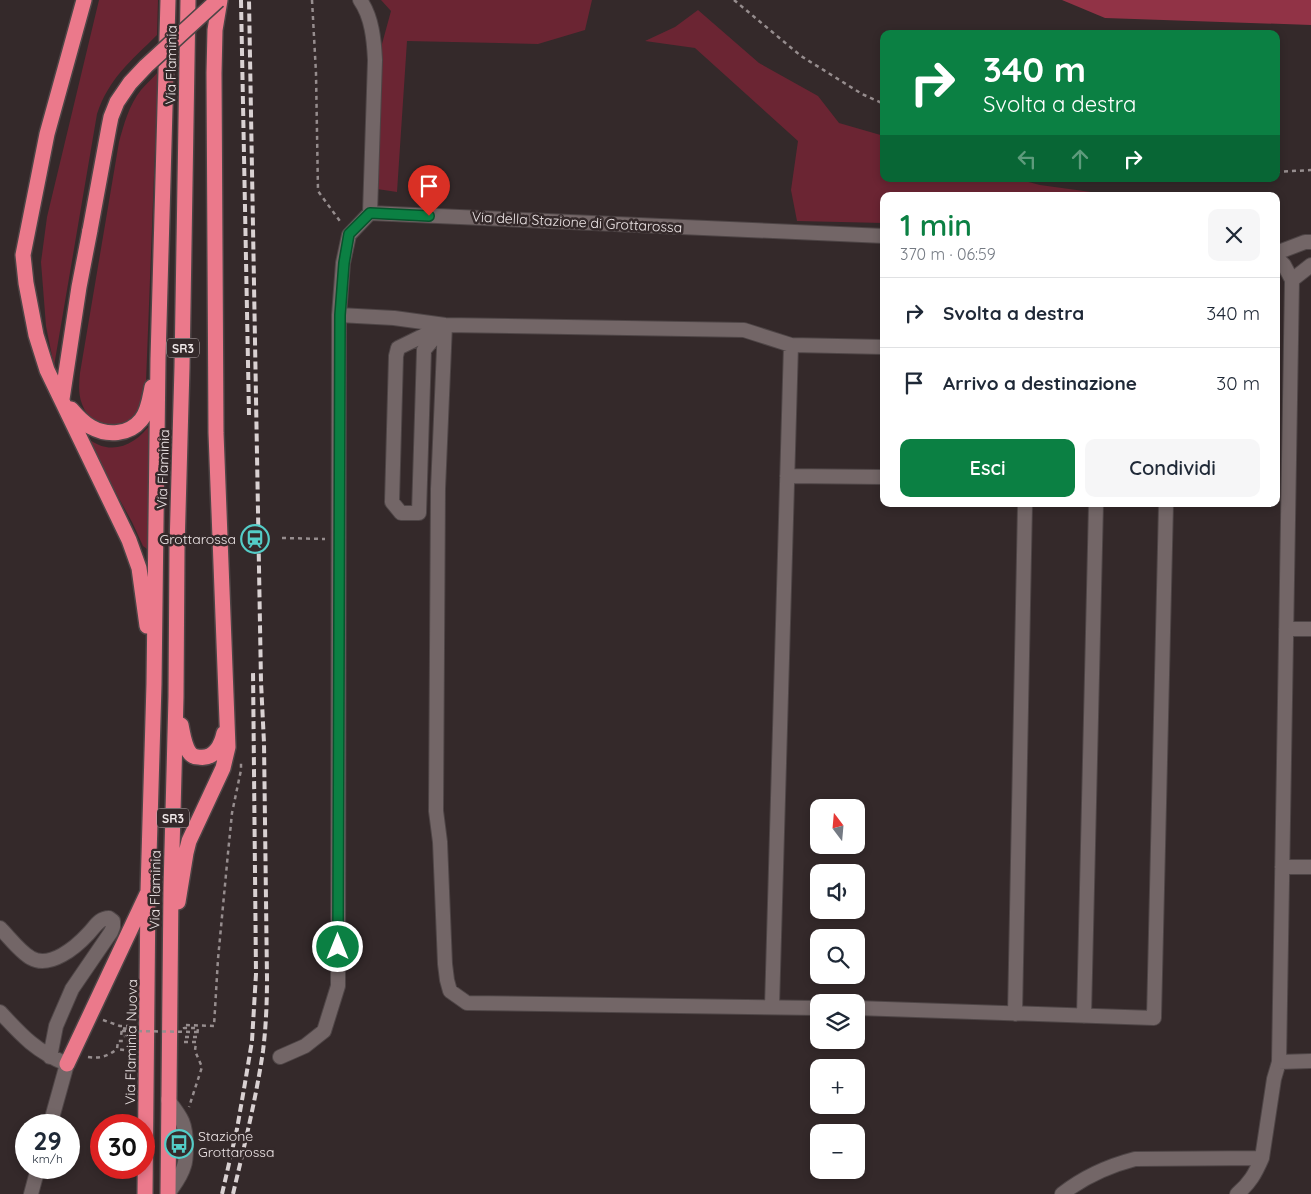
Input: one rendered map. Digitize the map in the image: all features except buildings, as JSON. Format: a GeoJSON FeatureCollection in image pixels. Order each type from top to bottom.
{"type":"FeatureCollection","features":[{"type":"Feature","properties":{"kind":"highway"},"geometry":{"type":"LineString","coordinates":[[84,0],[47,134],[23,255],[26,284],[36,334],[52,382],[62,399],[129,540],[137,562],[141,578],[154,684]]}},
{"type":"Feature","properties":{"kind":"highway","name":"Via Flaminia"},"geometry":{"type":"LineString","coordinates":[[148,891],[154,684],[158,359],[168,0]]}},
{"type":"Feature","properties":{"kind":"highway","name":"Via Flaminia"},"geometry":{"type":"LineString","coordinates":[[170,940],[188,0]]}},
{"type":"Feature","properties":{"kind":"highway"},"geometry":{"type":"LineString","coordinates":[[62,399],[79,287],[111,117],[117,102],[130,83],[146,66],[219,0]]}},
{"type":"Feature","properties":{"kind":"highway"},"geometry":{"type":"LineString","coordinates":[[170,940],[189,841],[224,768],[227,756],[228,736],[217,443],[214,73],[215,30],[219,0]]}},
{"type":"Feature","properties":{"kind":"highway"},"geometry":{"type":"LineString","coordinates":[[62,399],[90,427],[114,433],[129,430],[141,421],[144,416],[158,359]]}},
{"type":"Feature","properties":{"kind":"highway"},"geometry":{"type":"LineString","coordinates":[[176,697],[187,750],[190,754],[204,758],[211,756],[222,742],[227,719]]}},
{"type":"Feature","properties":{"kind":"highway"},"geometry":{"type":"LineString","coordinates":[[67,1064],[148,891]]}},
{"type":"Feature","properties":{"kind":"highway","name":"Via Flaminia Nuova"},"geometry":{"type":"LineString","coordinates":[[145,1194],[148,891]]}},
{"type":"Feature","properties":{"kind":"highway","name":"SR3"},"geometry":{"type":"LineString","coordinates":[[168,1194],[170,940]]}},
{"type":"Feature","properties":{"kind":"street"},"geometry":{"type":"LineString","coordinates":[[280,1056],[305,1046],[324,1031],[338,986],[340,315],[344,263],[349,234],[370,213],[375,51],[371,28],[361,1]]}},
{"type":"Feature","properties":{"kind":"street","name":"Via della Stazione di Grottarossa"},"geometry":{"type":"LineString","coordinates":[[370,213],[880,236]]}},
{"type":"Feature","properties":{"kind":"street"},"geometry":{"type":"LineString","coordinates":[[1280,253],[1305,242],[1311,242]]}},
{"type":"Feature","properties":{"kind":"street"},"geometry":{"type":"LineString","coordinates":[[1237,1194],[1248,1184],[1262,1158],[1274,1079],[1279,1062],[1292,280],[1280,260]]}},
{"type":"Feature","properties":{"kind":"street"},"geometry":{"type":"LineString","coordinates":[[1292,280],[1311,265]]}},
{"type":"Feature","properties":{"kind":"street"},"geometry":{"type":"LineString","coordinates":[[340,315],[394,318],[445,325],[744,330],[791,345],[880,346]]}},
{"type":"Feature","properties":{"kind":"street"},"geometry":{"type":"LineString","coordinates":[[445,325],[424,350],[419,514],[402,512],[392,502],[396,356],[398,348],[445,325]]}},
{"type":"Feature","properties":{"kind":"street"},"geometry":{"type":"LineString","coordinates":[[445,325],[438,489],[436,811],[440,842],[445,964],[450,991],[467,1003],[810,1008]]}},
{"type":"Feature","properties":{"kind":"street"},"geometry":{"type":"LineString","coordinates":[[772,1007],[791,345]]}},
{"type":"Feature","properties":{"kind":"street"},"geometry":{"type":"LineString","coordinates":[[787,476],[880,477]]}},
{"type":"Feature","properties":{"kind":"street"},"geometry":{"type":"LineString","coordinates":[[1015,1014],[1025,507]]}},
{"type":"Feature","properties":{"kind":"street"},"geometry":{"type":"LineString","coordinates":[[1084,1016],[1096,507]]}},
{"type":"Feature","properties":{"kind":"street"},"geometry":{"type":"LineString","coordinates":[[865,1008],[1154,1018],[1166,507]]}},
{"type":"Feature","properties":{"kind":"street"},"geometry":{"type":"LineString","coordinates":[[1286,628],[1311,629]]}},
{"type":"Feature","properties":{"kind":"street"},"geometry":{"type":"LineString","coordinates":[[1282,867],[1311,867]]}},
{"type":"Feature","properties":{"kind":"street"},"geometry":{"type":"LineString","coordinates":[[0,928],[29,957],[42,961],[68,952],[83,940],[102,919],[109,918],[113,921],[111,932],[72,990],[56,1026],[50,1057]]}},
{"type":"Feature","properties":{"kind":"street"},"geometry":{"type":"LineString","coordinates":[[0,1012],[29,1042],[50,1057],[67,1064],[53,1114]]}},
{"type":"Feature","properties":{"kind":"street"},"geometry":{"type":"LineString","coordinates":[[1279,1062],[1311,1061]]}},
{"type":"Feature","properties":{"kind":"street"},"geometry":{"type":"LineString","coordinates":[[168,1100],[180,1115],[186,1129],[185,1165],[168,1194]]}},
{"type":"Feature","properties":{"kind":"street"},"geometry":{"type":"LineString","coordinates":[[1062,1194],[1076,1183],[1100,1170],[1135,1160],[1262,1158]]}},
{"type":"Feature","properties":{"kind":"street"},"geometry":{"type":"LineString","coordinates":[[30,1194],[35,1179]]}},
{"type":"Feature","properties":{"kind":"path"},"geometry":{"type":"LineString","coordinates":[[312,0],[316,73],[318,191],[349,234]]}},
{"type":"Feature","properties":{"kind":"path"},"geometry":{"type":"LineString","coordinates":[[734,0],[801,56],[862,94],[880,102]]}},
{"type":"Feature","properties":{"kind":"path"},"geometry":{"type":"LineString","coordinates":[[1280,172],[1311,170]]}},
{"type":"Feature","properties":{"kind":"path"},"geometry":{"type":"LineString","coordinates":[[282,538],[319,539]]}},
{"type":"Feature","properties":{"kind":"path"},"geometry":{"type":"LineString","coordinates":[[184,1037],[197,1037],[198,1028],[184,1027],[214,1026],[218,959],[232,813],[241,770],[241,760]]}},
{"type":"Feature","properties":{"kind":"path"},"geometry":{"type":"LineString","coordinates":[[120,1026],[129,1026],[129,1028],[122,1028],[122,1030]]}},
{"type":"Feature","properties":{"kind":"path"},"geometry":{"type":"LineString","coordinates":[[122,1030],[197,1032]]}},
{"type":"Feature","properties":{"kind":"path"},"geometry":{"type":"LineString","coordinates":[[122,1030],[121,1036],[133,1036]]}},
{"type":"Feature","properties":{"kind":"path"},"geometry":{"type":"LineString","coordinates":[[88,1057],[104,1057],[117,1048],[118,1041],[133,1041]]}},
{"type":"Feature","properties":{"kind":"path"},"geometry":{"type":"LineString","coordinates":[[182,1121],[187,1115],[202,1067],[195,1051],[196,1042],[184,1043]]}},
{"type":"Feature","properties":{"kind":"path"},"geometry":{"type":"LineString","coordinates":[[117,1048],[147,1053]]}},
{"type":"Feature","properties":{"kind":"shaded area"},"geometry":{"type":"Polygon","coordinates":[[[99,0],[158,0],[157,35],[114,80],[97,114],[54,366],[46,326],[41,262],[47,217],[99,0]]]}},
{"type":"Feature","properties":{"kind":"shaded area"},"geometry":{"type":"Polygon","coordinates":[[[381,0],[592,0],[585,30],[538,44],[407,41],[397,192],[377,189],[382,44],[391,11],[381,0]]]}},
{"type":"Feature","properties":{"kind":"shaded area"},"geometry":{"type":"Polygon","coordinates":[[[1062,0],[1311,0],[1311,25],[1105,18],[1062,0]]]}},
{"type":"Feature","properties":{"kind":"shaded area"},"geometry":{"type":"Polygon","coordinates":[[[698,10],[759,63],[818,96],[839,123],[880,135],[880,182],[1028,182],[1091,192],[880,192],[880,223],[797,221],[791,190],[798,141],[695,48],[645,41],[675,27],[698,10]]]}},
{"type":"Feature","properties":{"kind":"shaded area"},"geometry":{"type":"Polygon","coordinates":[[[158,72],[146,382],[138,413],[124,424],[107,426],[99,424],[86,413],[80,396],[80,373],[119,142],[133,102],[141,90],[158,72]]]}},
{"type":"Feature","properties":{"kind":"shaded area"},"geometry":{"type":"Polygon","coordinates":[[[152,422],[149,548],[147,549],[143,546],[132,522],[84,435],[93,442],[112,448],[138,438],[152,422]]]}},
{"type":"Feature","properties":{"kind":"railway"},"geometry":{"type":"LineString","coordinates":[[241,0],[249,415]]}},
{"type":"Feature","properties":{"kind":"railway"},"geometry":{"type":"LineString","coordinates":[[233,1194],[250,1123],[263,1051],[267,987],[249,0]]}},
{"type":"Feature","properties":{"kind":"railway"},"geometry":{"type":"LineString","coordinates":[[222,1194],[237,1129],[252,1041],[256,974],[253,670]]}},
{"type":"Feature","properties":{"kind":"place","name":"Grottarossa"},"geometry":{"type":"Point","coordinates":[255,539]}},
{"type":"Feature","properties":{"kind":"place","name":"Stazione Grottarossa"},"geometry":{"type":"Point","coordinates":[179,1144]}},
{"type":"Feature","properties":{"kind":"route"},"geometry":{"type":"LineString","coordinates":[[338,947],[340,315],[344,263],[349,234],[370,213],[429,216]]}}]}
